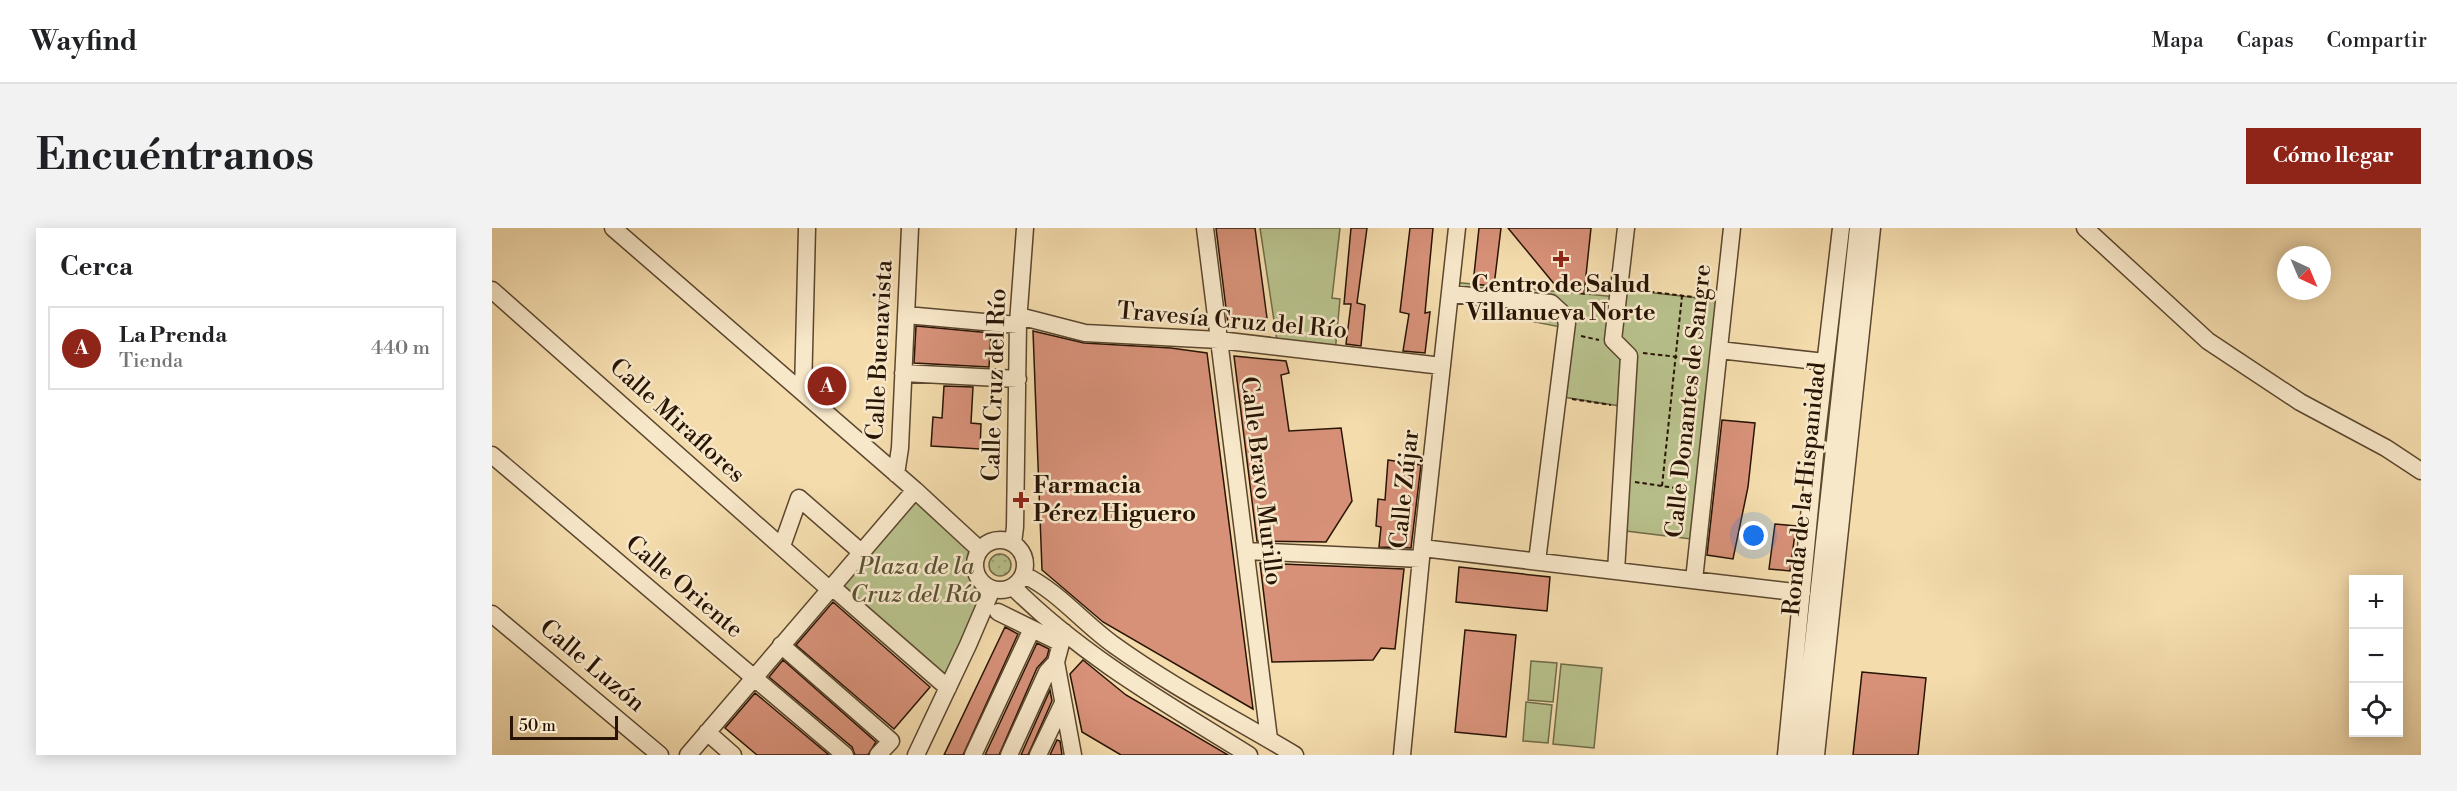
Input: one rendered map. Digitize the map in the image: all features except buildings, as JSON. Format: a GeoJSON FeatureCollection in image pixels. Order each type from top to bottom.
{"type":"FeatureCollection","features":[{"type":"Feature","properties":{"kind":"street"},"geometry":{"type":"LineString","coordinates":[[613,228],[915,490],[980,550]]}},
{"type":"Feature","properties":{"kind":"street"},"geometry":{"type":"LineString","coordinates":[[803,392],[807,228]]}},
{"type":"Feature","properties":{"kind":"street","name":"Calle Buenavista"},"geometry":{"type":"LineString","coordinates":[[896,474],[900,447],[910,228]]}},
{"type":"Feature","properties":{"kind":"street","name":"Calle Cruz del Río"},"geometry":{"type":"LineString","coordinates":[[1013,543],[1019,321],[1025,228]]}},
{"type":"Feature","properties":{"kind":"street","name":"Calle Bravo Murillo"},"geometry":{"type":"LineString","coordinates":[[1206,228],[1269,739]]}},
{"type":"Feature","properties":{"kind":"street","name":"Calle Zújar"},"geometry":{"type":"LineString","coordinates":[[1402,755],[1421,553],[1457,228]]}},
{"type":"Feature","properties":{"kind":"street"},"geometry":{"type":"LineString","coordinates":[[1616,571],[1629,356],[1613,340],[1626,228]]}},
{"type":"Feature","properties":{"kind":"street","name":"Calle Donantes de Sangre"},"geometry":{"type":"LineString","coordinates":[[1694,580],[1732,228]]}},
{"type":"Feature","properties":{"kind":"street"},"geometry":{"type":"LineString","coordinates":[[1786,755],[1825,362],[1841,228]]}},
{"type":"Feature","properties":{"kind":"street","name":"Ronda de la Hispanidad"},"geometry":{"type":"LineString","coordinates":[[1801,755],[1858,228]]}},
{"type":"Feature","properties":{"kind":"street","name":"Ronda de la Hispanidad"},"geometry":{"type":"LineString","coordinates":[[1816,755],[1872,228]]}},
{"type":"Feature","properties":{"kind":"street"},"geometry":{"type":"LineString","coordinates":[[2085,228],[2208,341],[2300,402],[2386,448],[2421,471]]}},
{"type":"Feature","properties":{"kind":"street","name":"Calle Miraflores"},"geometry":{"type":"LineString","coordinates":[[492,290],[830,588]]}},
{"type":"Feature","properties":{"kind":"street"},"geometry":{"type":"LineString","coordinates":[[1450,294],[1551,303],[1564,315],[1567,323],[1537,561]]}},
{"type":"Feature","properties":{"kind":"street","name":"Travesía Cruz del Río"},"geometry":{"type":"LineString","coordinates":[[906,315],[1019,321],[1085,333],[1219,340],[1442,366]]}},
{"type":"Feature","properties":{"kind":"street"},"geometry":{"type":"LineString","coordinates":[[1719,355],[1825,362]]}},
{"type":"Feature","properties":{"kind":"street"},"geometry":{"type":"LineString","coordinates":[[903,374],[1018,380]]}},
{"type":"Feature","properties":{"kind":"street","name":"Calle Oriente"},"geometry":{"type":"LineString","coordinates":[[492,455],[845,755]]}},
{"type":"Feature","properties":{"kind":"street"},"geometry":{"type":"LineString","coordinates":[[688,755],[915,490]]}},
{"type":"Feature","properties":{"kind":"street"},"geometry":{"type":"LineString","coordinates":[[782,546],[800,498],[861,552]]}},
{"type":"Feature","properties":{"kind":"street"},"geometry":{"type":"LineString","coordinates":[[1001,539],[1013,543],[1022,551],[1025,558],[1018,581],[1005,590],[992,588],[981,582],[975,566],[980,550],[993,541],[1001,539]]}},
{"type":"Feature","properties":{"kind":"street"},"geometry":{"type":"LineString","coordinates":[[1246,551],[1421,553],[1537,561],[1802,593]]}},
{"type":"Feature","properties":{"kind":"street"},"geometry":{"type":"LineString","coordinates":[[1018,581],[1027,600],[1062,638]]}},
{"type":"Feature","properties":{"kind":"street"},"geometry":{"type":"LineString","coordinates":[[1018,581],[1052,592],[1121,650],[1295,755]]}},
{"type":"Feature","properties":{"kind":"street"},"geometry":{"type":"LineString","coordinates":[[830,588],[948,688]]}},
{"type":"Feature","properties":{"kind":"street"},"geometry":{"type":"LineString","coordinates":[[916,755],[992,588]]}},
{"type":"Feature","properties":{"kind":"street"},"geometry":{"type":"LineString","coordinates":[[975,629],[989,617],[1027,600]]}},
{"type":"Feature","properties":{"kind":"street"},"geometry":{"type":"LineString","coordinates":[[998,612],[1032,629],[1062,638],[1086,651],[1139,687],[1249,755]]}},
{"type":"Feature","properties":{"kind":"street","name":"Calle Luzón"},"geometry":{"type":"LineString","coordinates":[[492,614],[660,755]]}},
{"type":"Feature","properties":{"kind":"street"},"geometry":{"type":"LineString","coordinates":[[973,755],[1032,629]]}},
{"type":"Feature","properties":{"kind":"street"},"geometry":{"type":"LineString","coordinates":[[1062,638],[1056,662],[1073,755]]}},
{"type":"Feature","properties":{"kind":"street"},"geometry":{"type":"LineString","coordinates":[[781,645],[891,741],[878,755]]}},
{"type":"Feature","properties":{"kind":"street"},"geometry":{"type":"LineString","coordinates":[[1009,755],[1047,672],[1056,662]]}},
{"type":"Feature","properties":{"kind":"street"},"geometry":{"type":"LineString","coordinates":[[1038,755],[1063,703]]}},
{"type":"Feature","properties":{"kind":"street"},"geometry":{"type":"LineString","coordinates":[[707,732],[733,755]]}},
{"type":"Feature","properties":{"kind":"path"},"geometry":{"type":"LineString","coordinates":[[1619,289],[1725,301]]}},
{"type":"Feature","properties":{"kind":"path"},"geometry":{"type":"LineString","coordinates":[[1662,486],[1682,296]]}},
{"type":"Feature","properties":{"kind":"path"},"geometry":{"type":"LineString","coordinates":[[1565,334],[1676,357],[1719,355]]}},
{"type":"Feature","properties":{"kind":"path"},"geometry":{"type":"LineString","coordinates":[[1557,396],[1626,407]]}},
{"type":"Feature","properties":{"kind":"path"},"geometry":{"type":"LineString","coordinates":[[1621,480],[1704,492]]}},
{"type":"Feature","properties":{"kind":"green space"},"geometry":{"type":"Polygon","coordinates":[[[1260,228],[1340,228],[1332,298],[1340,299],[1335,353],[1278,347],[1260,228]]]}},
{"type":"Feature","properties":{"kind":"green space"},"geometry":{"type":"Polygon","coordinates":[[[1451,282],[1618,297],[1619,289],[1725,301],[1699,540],[1618,530],[1626,407],[1557,396],[1566,328],[1530,321],[1531,302],[1450,294],[1451,282]]]}},
{"type":"Feature","properties":{"kind":"green space","name":"Plaza de la Cruz del Río"},"geometry":{"type":"Polygon","coordinates":[[[915,490],[980,550],[976,570],[980,579],[988,587],[948,688],[831,586],[915,490]]]}},
{"type":"Feature","properties":{"kind":"green space"},"geometry":{"type":"Polygon","coordinates":[[[1000,554],[1008,557],[1011,565],[1008,573],[1000,576],[992,573],[989,565],[992,557],[1000,554]]]}},
{"type":"Feature","properties":{"kind":"green space"},"geometry":{"type":"Polygon","coordinates":[[[1531,661],[1557,663],[1553,702],[1528,700],[1531,661]]]}},
{"type":"Feature","properties":{"kind":"green space"},"geometry":{"type":"Polygon","coordinates":[[[1561,664],[1602,668],[1594,748],[1553,744],[1561,664]]]}},
{"type":"Feature","properties":{"kind":"green space"},"geometry":{"type":"Polygon","coordinates":[[[1526,702],[1552,705],[1548,743],[1523,741],[1526,702]]]}},
{"type":"Feature","properties":{"kind":"place","name":"Centro de Salud Villanueva Norte"},"geometry":{"type":"Point","coordinates":[1561,259]}},
{"type":"Feature","properties":{"kind":"place","name":"La Prenda"},"geometry":{"type":"Point","coordinates":[827,386]}},
{"type":"Feature","properties":{"kind":"place","name":"Farmacia Pérez Higuero"},"geometry":{"type":"Point","coordinates":[1021,500]}}]}
